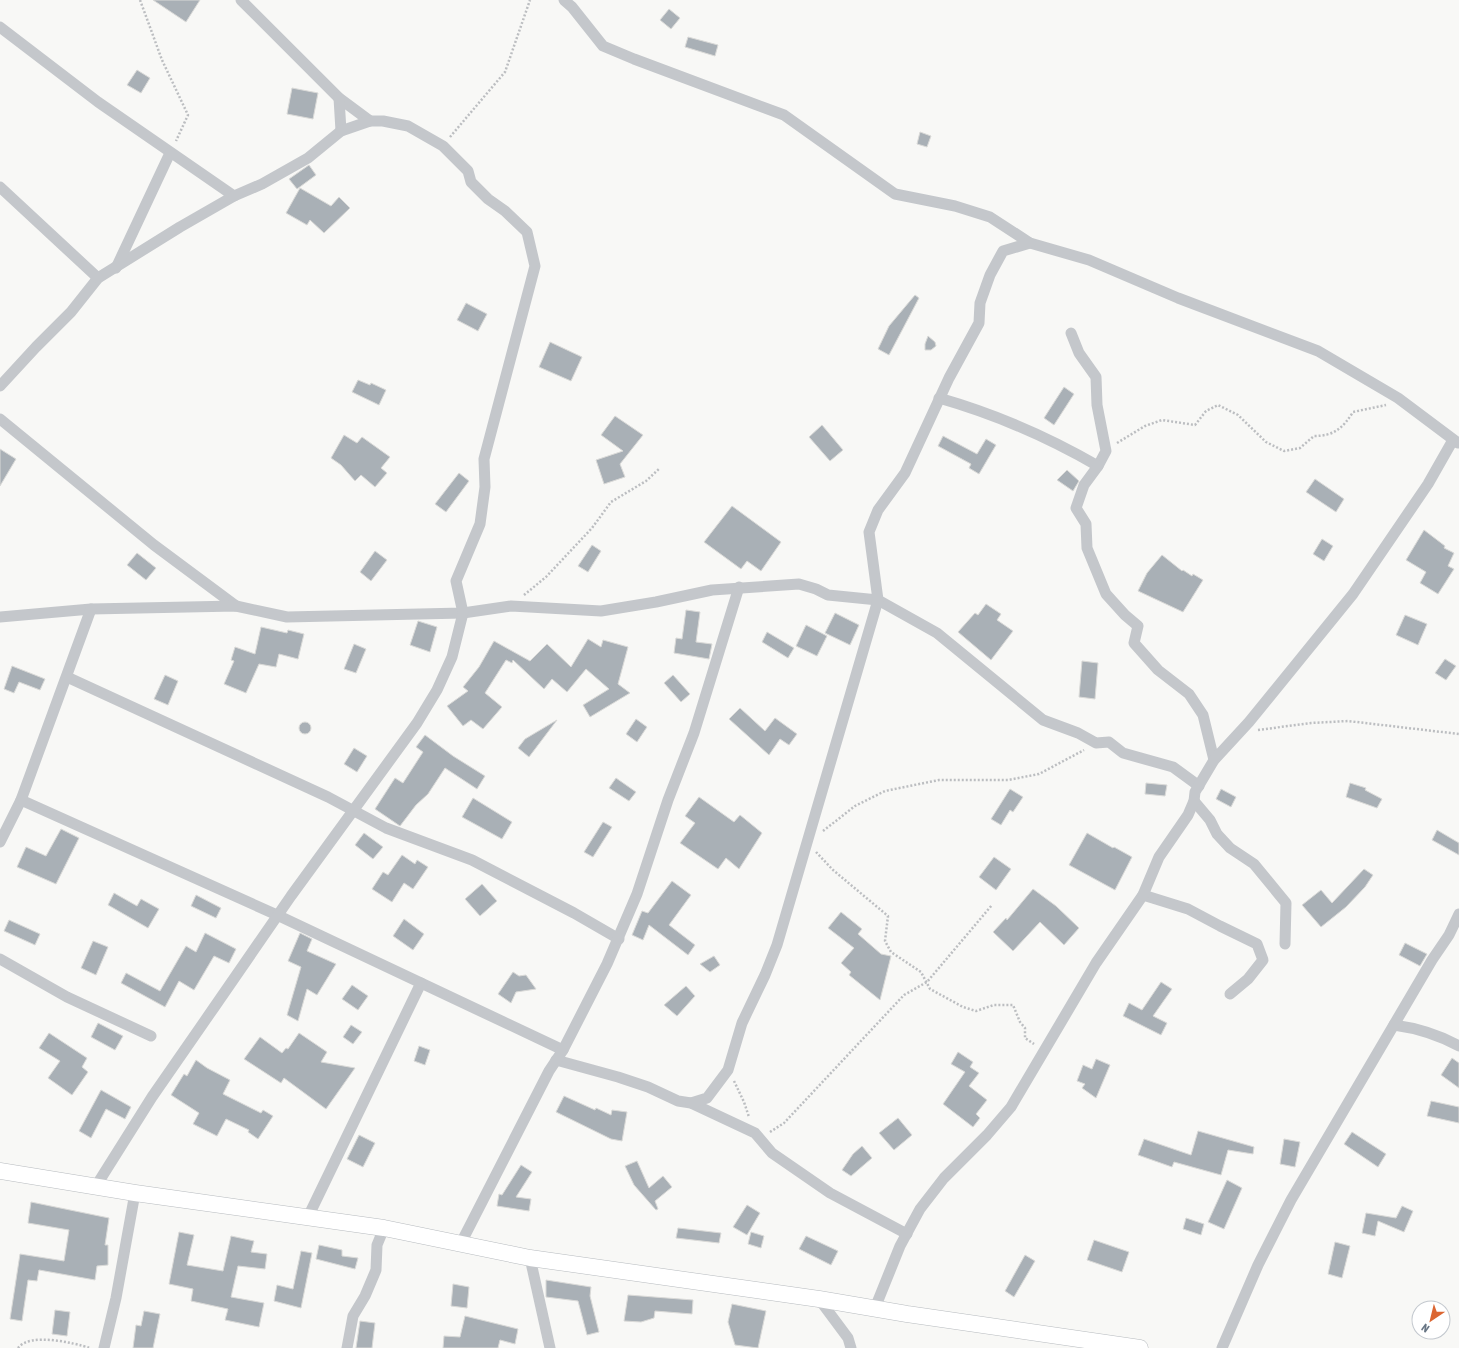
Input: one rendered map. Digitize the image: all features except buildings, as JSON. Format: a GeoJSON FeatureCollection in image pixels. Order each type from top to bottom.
{"type":"FeatureCollection","features":[{"type":"Feature","properties":{"kind":"street"},"geometry":{"type":"LineString","coordinates":[[241,0],[339,98],[370,121]]}},
{"type":"Feature","properties":{"kind":"street"},"geometry":{"type":"LineString","coordinates":[[564,0],[572,7],[603,46],[784,115],[895,194],[955,206],[990,217],[1030,244],[1089,260],[1178,298],[1318,351],[1398,398],[1456,442],[1353,594],[1238,734],[1214,760],[1195,792],[1194,801],[1188,814],[1159,856],[1143,895],[1096,963],[1043,1050],[1011,1107],[987,1135],[944,1178],[920,1210],[906,1234],[875,1308]]}},
{"type":"Feature","properties":{"kind":"street"},"geometry":{"type":"LineString","coordinates":[[0,27],[98,102],[234,196]]}},
{"type":"Feature","properties":{"kind":"street"},"geometry":{"type":"LineString","coordinates":[[339,98],[341,131]]}},
{"type":"Feature","properties":{"kind":"street"},"geometry":{"type":"LineString","coordinates":[[0,386],[36,346],[71,312],[98,278],[180,227],[234,196],[262,184],[308,158],[341,131],[370,121],[408,126],[443,146],[468,171],[471,182],[488,199],[505,211],[528,232],[535,266],[484,459],[485,487],[480,524],[456,581],[463,613],[452,658],[437,690],[417,723],[278,915],[152,1097],[96,1186]]}},
{"type":"Feature","properties":{"kind":"street"},"geometry":{"type":"LineString","coordinates":[[116,268],[170,153]]}},
{"type":"Feature","properties":{"kind":"street"},"geometry":{"type":"LineString","coordinates":[[0,187],[98,278]]}},
{"type":"Feature","properties":{"kind":"street"},"geometry":{"type":"LineString","coordinates":[[691,1103],[707,1098],[728,1070],[742,1023],[765,975],[777,945],[791,892],[808,843],[878,600],[869,532],[878,510],[905,473],[939,398],[978,323],[980,303],[990,275],[1003,251],[1030,244]]}},
{"type":"Feature","properties":{"kind":"street"},"geometry":{"type":"LineString","coordinates":[[1071,333],[1079,353],[1096,377],[1097,405],[1106,450],[1098,466],[1084,485],[1076,508],[1086,524],[1087,548],[1106,594],[1125,615],[1138,626],[1134,643],[1158,670],[1189,694],[1203,715],[1214,760]]}},
{"type":"Feature","properties":{"kind":"street"},"geometry":{"type":"LineString","coordinates":[[939,398],[1012,422],[1098,466]]}},
{"type":"Feature","properties":{"kind":"street"},"geometry":{"type":"LineString","coordinates":[[0,420],[154,545],[236,606]]}},
{"type":"Feature","properties":{"kind":"street"},"geometry":{"type":"LineString","coordinates":[[0,617],[92,608],[236,606],[287,617],[463,613],[511,606],[601,611],[656,602],[712,590],[799,584],[816,589],[828,596],[878,600],[938,633],[1042,720],[1078,733],[1096,743],[1109,742],[1123,753],[1173,767],[1199,786]]}},
{"type":"Feature","properties":{"kind":"street"},"geometry":{"type":"LineString","coordinates":[[461,1243],[549,1071],[563,1050],[619,939],[637,894],[668,800],[694,733],[739,587]]}},
{"type":"Feature","properties":{"kind":"street"},"geometry":{"type":"LineString","coordinates":[[0,842],[21,800],[92,608]]}},
{"type":"Feature","properties":{"kind":"street"},"geometry":{"type":"LineString","coordinates":[[67,678],[239,755],[328,797],[353,812],[386,828],[472,860],[574,913],[619,939]]}},
{"type":"Feature","properties":{"kind":"street"},"geometry":{"type":"LineString","coordinates":[[21,800],[278,915],[563,1050]]}},
{"type":"Feature","properties":{"kind":"street"},"geometry":{"type":"LineString","coordinates":[[1194,801],[1210,820],[1217,834],[1230,848],[1254,864],[1286,903],[1284,930],[1285,944]]}},
{"type":"Feature","properties":{"kind":"street"},"geometry":{"type":"LineString","coordinates":[[1143,895],[1188,909],[1257,944],[1263,960],[1248,979],[1230,994]]}},
{"type":"Feature","properties":{"kind":"street"},"geometry":{"type":"LineString","coordinates":[[1222,1348],[1258,1265],[1291,1200],[1449,934],[1459,914]]}},
{"type":"Feature","properties":{"kind":"street"},"geometry":{"type":"LineString","coordinates":[[0,959],[67,997],[151,1036]]}},
{"type":"Feature","properties":{"kind":"street"},"geometry":{"type":"LineString","coordinates":[[308,1218],[421,983]]}},
{"type":"Feature","properties":{"kind":"street"},"geometry":{"type":"LineString","coordinates":[[1394,1025],[1409,1027],[1459,1046]]}},
{"type":"Feature","properties":{"kind":"street"},"geometry":{"type":"LineString","coordinates":[[556,1060],[648,1087],[678,1101],[691,1103],[754,1133],[772,1153],[830,1193],[906,1234]]}},
{"type":"Feature","properties":{"kind":"street"},"geometry":{"type":"LineString","coordinates":[[0,1171],[135,1193],[384,1228],[530,1258],[819,1299],[1140,1348]]}},
{"type":"Feature","properties":{"kind":"street"},"geometry":{"type":"LineString","coordinates":[[104,1348],[116,1298],[135,1193]]}},
{"type":"Feature","properties":{"kind":"street"},"geometry":{"type":"LineString","coordinates":[[347,1348],[353,1316],[365,1296],[376,1270],[377,1245],[384,1228]]}},
{"type":"Feature","properties":{"kind":"street"},"geometry":{"type":"LineString","coordinates":[[530,1258],[550,1348]]}},
{"type":"Feature","properties":{"kind":"street"},"geometry":{"type":"LineString","coordinates":[[819,1299],[848,1338],[851,1348]]}},
{"type":"Feature","properties":{"kind":"path"},"geometry":{"type":"LineString","coordinates":[[140,0],[162,60],[188,114],[170,153]]}},
{"type":"Feature","properties":{"kind":"path"},"geometry":{"type":"LineString","coordinates":[[443,146],[505,72],[530,0]]}},
{"type":"Feature","properties":{"kind":"path"},"geometry":{"type":"LineString","coordinates":[[1106,450],[1140,429],[1162,420],[1195,425],[1206,411],[1218,405],[1238,415],[1266,442],[1284,451],[1300,448],[1314,436],[1326,436],[1345,425],[1353,412],[1387,404],[1398,398]]}},
{"type":"Feature","properties":{"kind":"path"},"geometry":{"type":"LineString","coordinates":[[511,606],[546,577],[592,528],[611,502],[646,481],[660,468]]}},
{"type":"Feature","properties":{"kind":"path"},"geometry":{"type":"LineString","coordinates":[[1238,734],[1271,728],[1348,721],[1459,734]]}},
{"type":"Feature","properties":{"kind":"path"},"geometry":{"type":"LineString","coordinates":[[1043,1050],[1025,1038],[1025,1028],[1020,1022],[1013,1005],[994,1005],[976,1011],[963,1007],[930,989],[920,972],[891,952],[885,941],[888,916],[833,870],[808,843],[855,806],[886,791],[940,780],[1008,780],[1039,774],[1096,743]]}},
{"type":"Feature","properties":{"kind":"path"},"geometry":{"type":"LineString","coordinates":[[728,1070],[744,1102],[754,1133],[769,1132],[784,1123],[904,995],[927,982],[992,905]]}},
{"type":"Feature","properties":{"kind":"path"},"geometry":{"type":"LineString","coordinates":[[18,1348],[29,1340],[69,1342],[90,1348]]}}]}
